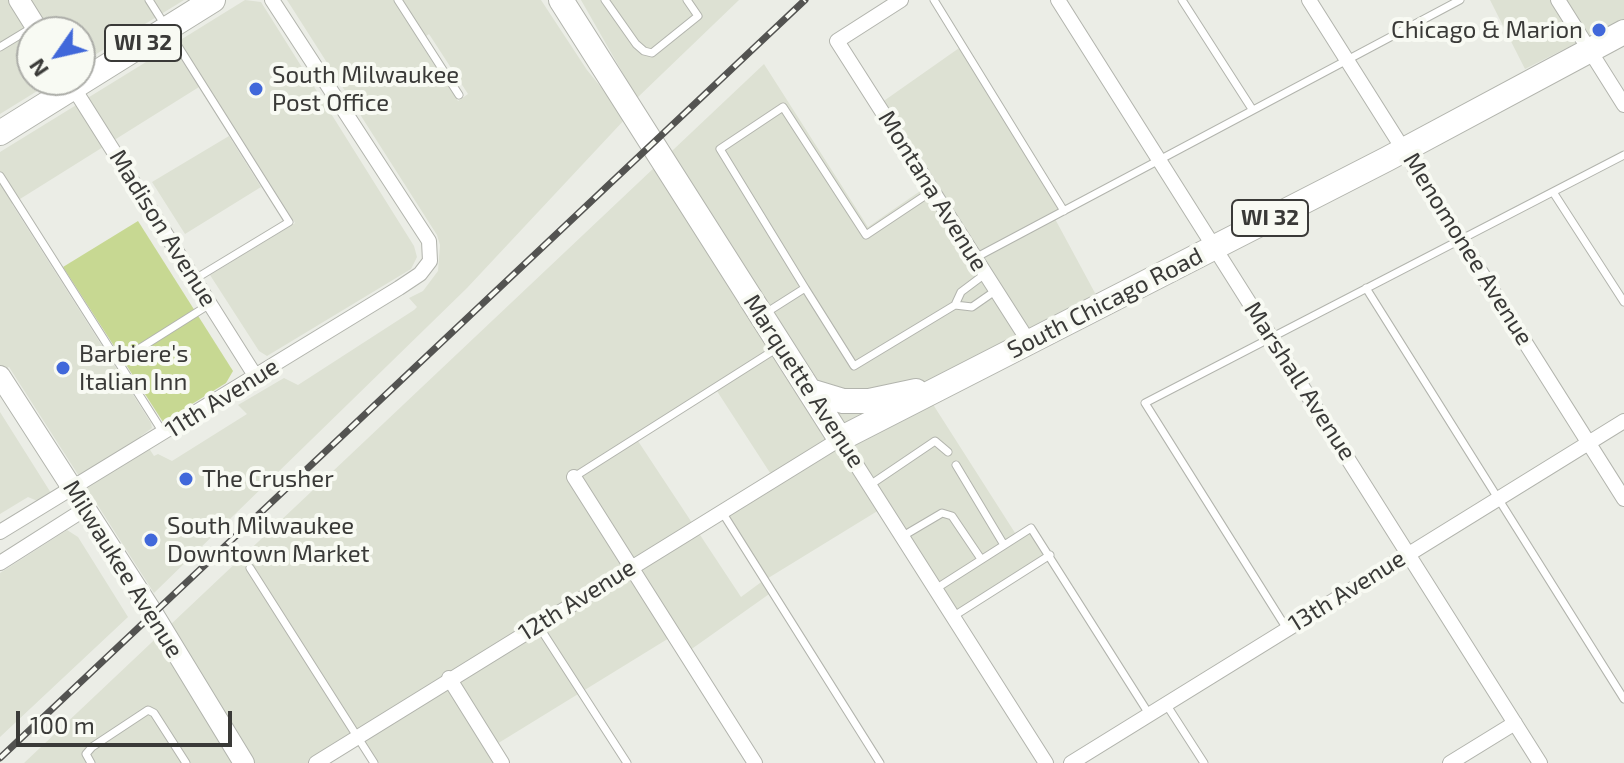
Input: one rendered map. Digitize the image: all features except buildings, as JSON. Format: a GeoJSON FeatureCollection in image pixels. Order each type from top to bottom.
{"type":"FeatureCollection","features":[{"type":"Feature","properties":{"kind":"main road","name":"WI 32"},"geometry":{"type":"LineString","coordinates":[[96,69],[213,0]]}},
{"type":"Feature","properties":{"kind":"main road","name":"Marquette Avenue"},"geometry":{"type":"LineString","coordinates":[[561,0],[840,439]]}},
{"type":"Feature","properties":{"kind":"main road","name":"South Chicago Road"},"geometry":{"type":"LineString","coordinates":[[840,439],[1406,149],[1624,32]]}},
{"type":"Feature","properties":{"kind":"main road","name":"WI 32"},"geometry":{"type":"LineString","coordinates":[[0,133],[53,96]]}},
{"type":"Feature","properties":{"kind":"main road","name":"WI 32"},"geometry":{"type":"LineString","coordinates":[[810,391],[843,401],[869,401],[950,383]]}},
{"type":"Feature","properties":{"kind":"street","name":"11th Avenue"},"geometry":{"type":"LineString","coordinates":[[0,532],[411,281],[427,266],[432,251],[429,241],[272,0]]}},
{"type":"Feature","properties":{"kind":"street","name":"Montana Avenue"},"geometry":{"type":"LineString","coordinates":[[901,0],[837,41],[1029,342]]}},
{"type":"Feature","properties":{"kind":"street","name":"Marshall Avenue"},"geometry":{"type":"LineString","coordinates":[[1058,0],[1540,763]]}},
{"type":"Feature","properties":{"kind":"street","name":"Menomonee Avenue"},"geometry":{"type":"LineString","coordinates":[[1309,0],[1406,149],[1624,499]]}},
{"type":"Feature","properties":{"kind":"street"},"geometry":{"type":"LineString","coordinates":[[1558,0],[1624,105]]}},
{"type":"Feature","properties":{"kind":"street","name":"Madison Avenue"},"geometry":{"type":"LineString","coordinates":[[79,96],[256,377]]}},
{"type":"Feature","properties":{"kind":"street","name":"Milwaukee Avenue"},"geometry":{"type":"LineString","coordinates":[[0,376],[244,763]]}},
{"type":"Feature","properties":{"kind":"street","name":"13th Avenue"},"geometry":{"type":"LineString","coordinates":[[1071,763],[1624,421]]}},
{"type":"Feature","properties":{"kind":"street","name":"Marquette Avenue"},"geometry":{"type":"LineString","coordinates":[[840,439],[1046,763]]}},
{"type":"Feature","properties":{"kind":"street","name":"12th Avenue"},"geometry":{"type":"LineString","coordinates":[[316,763],[840,439]]}},
{"type":"Feature","properties":{"kind":"street"},"geometry":{"type":"LineString","coordinates":[[574,477],[755,763]]}},
{"type":"Feature","properties":{"kind":"street"},"geometry":{"type":"LineString","coordinates":[[0,563],[85,509]]}},
{"type":"Feature","properties":{"kind":"street"},"geometry":{"type":"LineString","coordinates":[[449,678],[502,763]]}},
{"type":"Feature","properties":{"kind":"street"},"geometry":{"type":"LineString","coordinates":[[1450,763],[1515,723]]}},
{"type":"Feature","properties":{"kind":"lane"},"geometry":{"type":"LineString","coordinates":[[149,0],[289,222],[195,279]]}},
{"type":"Feature","properties":{"kind":"lane"},"geometry":{"type":"LineString","coordinates":[[398,0],[459,95]]}},
{"type":"Feature","properties":{"kind":"lane"},"geometry":{"type":"LineString","coordinates":[[605,0],[636,44],[652,53],[677,37],[698,16],[687,0]]}},
{"type":"Feature","properties":{"kind":"lane"},"geometry":{"type":"LineString","coordinates":[[934,0],[1064,211]]}},
{"type":"Feature","properties":{"kind":"lane"},"geometry":{"type":"LineString","coordinates":[[1182,0],[1252,109]]}},
{"type":"Feature","properties":{"kind":"lane"},"geometry":{"type":"LineString","coordinates":[[975,258],[1460,0]]}},
{"type":"Feature","properties":{"kind":"lane"},"geometry":{"type":"LineString","coordinates":[[933,191],[866,235],[783,107],[720,149],[854,366],[955,305],[961,292],[985,274]]}},
{"type":"Feature","properties":{"kind":"lane"},"geometry":{"type":"LineString","coordinates":[[1287,629],[1145,403],[1624,155]]}},
{"type":"Feature","properties":{"kind":"lane"},"geometry":{"type":"LineString","coordinates":[[0,176],[164,434]]}},
{"type":"Feature","properties":{"kind":"lane"},"geometry":{"type":"LineString","coordinates":[[1553,192],[1624,302]]}},
{"type":"Feature","properties":{"kind":"lane"},"geometry":{"type":"LineString","coordinates":[[762,316],[805,288]]}},
{"type":"Feature","properties":{"kind":"lane"},"geometry":{"type":"LineString","coordinates":[[1366,288],[1624,699]]}},
{"type":"Feature","properties":{"kind":"lane"},"geometry":{"type":"LineString","coordinates":[[955,305],[972,307],[996,290]]}},
{"type":"Feature","properties":{"kind":"lane"},"geometry":{"type":"LineString","coordinates":[[118,362],[210,304]]}},
{"type":"Feature","properties":{"kind":"lane"},"geometry":{"type":"LineString","coordinates":[[574,477],[781,346]]}},
{"type":"Feature","properties":{"kind":"lane"},"geometry":{"type":"LineString","coordinates":[[870,485],[935,441],[948,452]]}},
{"type":"Feature","properties":{"kind":"lane"},"geometry":{"type":"LineString","coordinates":[[956,465],[1004,545]]}},
{"type":"Feature","properties":{"kind":"lane"},"geometry":{"type":"LineString","coordinates":[[722,512],[880,763]]}},
{"type":"Feature","properties":{"kind":"lane"},"geometry":{"type":"LineString","coordinates":[[903,536],[942,513],[952,516],[981,559]]}},
{"type":"Feature","properties":{"kind":"lane"},"geometry":{"type":"LineString","coordinates":[[937,588],[1031,528],[1149,714]]}},
{"type":"Feature","properties":{"kind":"lane"},"geometry":{"type":"LineString","coordinates":[[954,616],[1050,555]]}},
{"type":"Feature","properties":{"kind":"lane"},"geometry":{"type":"LineString","coordinates":[[250,568],[374,763]]}},
{"type":"Feature","properties":{"kind":"lane"},"geometry":{"type":"LineString","coordinates":[[538,625],[627,763]]}},
{"type":"Feature","properties":{"kind":"lane"},"geometry":{"type":"LineString","coordinates":[[1166,704],[1204,763]]}},
{"type":"Feature","properties":{"kind":"lane"},"geometry":{"type":"LineString","coordinates":[[91,763],[86,754],[92,747],[148,710],[154,713],[186,763]]}},
{"type":"Feature","properties":{"kind":"shaded area"},"geometry":{"type":"Polygon","coordinates":[[[0,0],[184,0],[96,54],[96,16],[16,16],[16,96],[29,96],[0,114],[0,0]]]}},
{"type":"Feature","properties":{"kind":"shaded area"},"geometry":{"type":"Polygon","coordinates":[[[245,0],[261,2],[414,246],[417,257],[411,269],[267,356],[259,351],[210,275],[295,223],[182,45],[182,39],[245,0]]]}},
{"type":"Feature","properties":{"kind":"shaded area"},"geometry":{"type":"Polygon","coordinates":[[[287,0],[541,0],[587,70],[626,118],[467,288],[154,593],[9,367],[0,372],[0,152],[91,96],[96,96],[96,93],[172,46],[199,87],[12,204],[151,423],[152,428],[141,436],[154,456],[158,454],[172,461],[247,414],[238,405],[284,378],[298,385],[414,310],[417,307],[409,298],[423,291],[438,271],[440,245],[437,235],[287,0]],[[429,34],[419,41],[458,101],[468,94],[429,34]]]}},
{"type":"Feature","properties":{"kind":"shaded area"},"geometry":{"type":"Polygon","coordinates":[[[581,0],[739,0],[637,98],[581,0]]]}},
{"type":"Feature","properties":{"kind":"shaded area"},"geometry":{"type":"Polygon","coordinates":[[[1490,0],[1624,0],[1624,19],[1525,69],[1490,0]]]}},
{"type":"Feature","properties":{"kind":"shaded area"},"geometry":{"type":"Polygon","coordinates":[[[962,46],[1064,211],[1054,217],[1102,306],[927,395],[1017,536],[1031,528],[1050,555],[954,616],[884,507],[765,580],[772,592],[686,653],[674,635],[492,747],[502,763],[374,763],[357,737],[316,763],[24,763],[764,64],[868,227],[929,185],[878,105],[962,46]],[[715,388],[636,438],[741,597],[764,580],[722,512],[774,479],[715,388]]]}},
{"type":"Feature","properties":{"kind":"shaded area"},"geometry":{"type":"Polygon","coordinates":[[[229,136],[261,187],[185,234],[152,182],[229,136]]]}},
{"type":"Feature","properties":{"kind":"shaded area"},"geometry":{"type":"Polygon","coordinates":[[[0,412],[51,493],[40,502],[28,497],[0,514],[0,412]]]}},
{"type":"Feature","properties":{"kind":"shaded area"},"geometry":{"type":"Polygon","coordinates":[[[67,530],[78,537],[128,617],[0,737],[0,573],[67,530]]]}},
{"type":"Feature","properties":{"kind":"green space"},"geometry":{"type":"Polygon","coordinates":[[[138,221],[233,371],[226,383],[163,422],[63,267],[138,221]]]}},
{"type":"Feature","properties":{"kind":"railway"},"geometry":{"type":"LineString","coordinates":[[0,758],[805,0]]}},
{"type":"Feature","properties":{"kind":"place","name":"Chicago & Marion"},"geometry":{"type":"Point","coordinates":[1599,30]}},
{"type":"Feature","properties":{"kind":"place","name":"South Milwaukee Post Office"},"geometry":{"type":"Point","coordinates":[256,89]}},
{"type":"Feature","properties":{"kind":"place","name":"Barbiere's Italian Inn"},"geometry":{"type":"Point","coordinates":[63,368]}},
{"type":"Feature","properties":{"kind":"place","name":"The Crusher"},"geometry":{"type":"Point","coordinates":[186,479]}},
{"type":"Feature","properties":{"kind":"place","name":"South Milwaukee Downtown Market"},"geometry":{"type":"Point","coordinates":[151,540]}}]}
